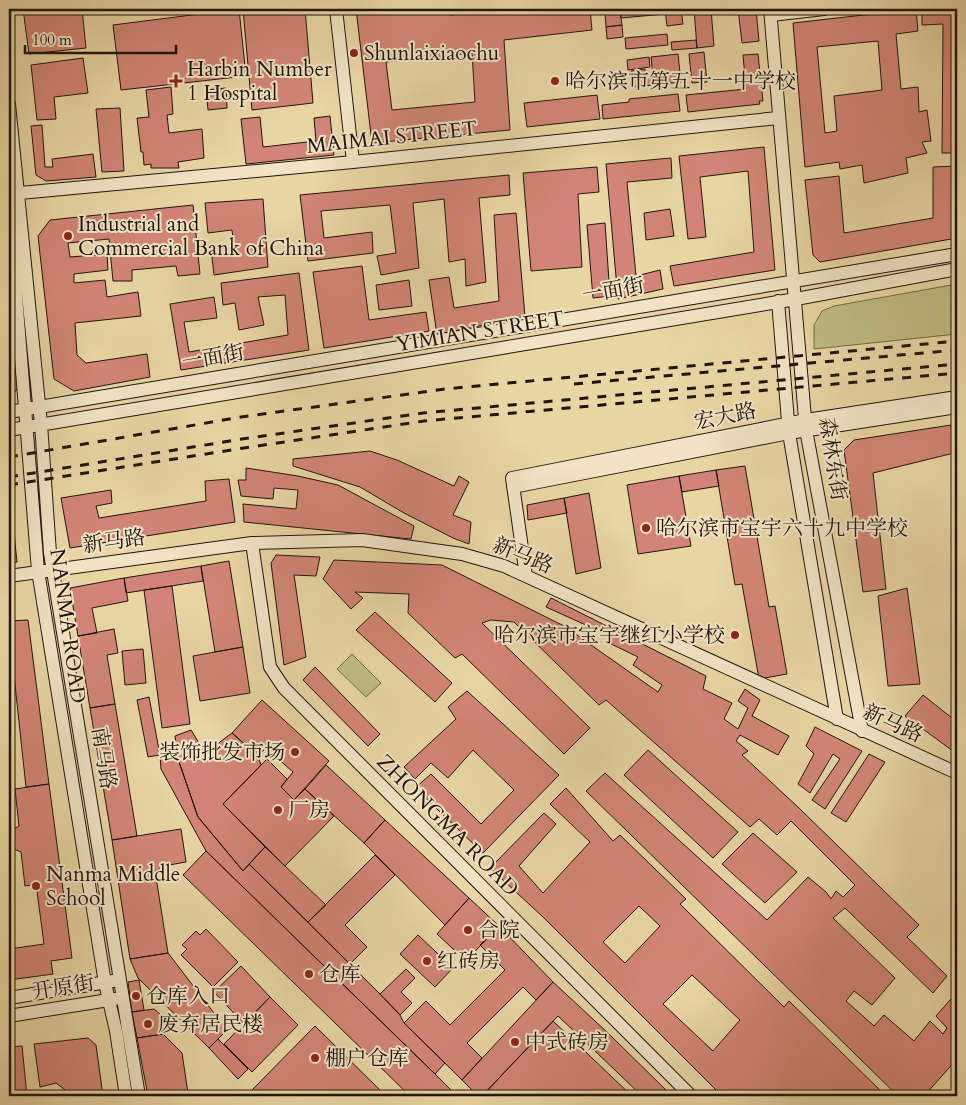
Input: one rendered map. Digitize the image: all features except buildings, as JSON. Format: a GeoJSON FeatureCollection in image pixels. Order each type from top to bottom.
{"type":"FeatureCollection","features":[{"type":"Feature","properties":{"kind":"main road"},"geometry":{"type":"LineString","coordinates":[[336,9],[353,162]]}},
{"type":"Feature","properties":{"kind":"main road"},"geometry":{"type":"LineString","coordinates":[[770,12],[824,9]]}},
{"type":"Feature","properties":{"kind":"main road","name":"森林东街"},"geometry":{"type":"LineString","coordinates":[[770,12],[806,425],[862,731]]}},
{"type":"Feature","properties":{"kind":"main road","name":"南马路"},"geometry":{"type":"LineString","coordinates":[[9,104],[13,193],[41,424],[52,569],[139,1096]]}},
{"type":"Feature","properties":{"kind":"main road","name":"MAIMAI STREET"},"geometry":{"type":"LineString","coordinates":[[13,193],[353,162],[778,118]]}},
{"type":"Feature","properties":{"kind":"main road","name":"NANMA ROAD"},"geometry":{"type":"LineString","coordinates":[[9,208],[38,571],[108,1000],[116,1031],[126,1096]]}},
{"type":"Feature","properties":{"kind":"main road","name":"一面街"},"geometry":{"type":"LineString","coordinates":[[9,412],[957,254]]}},
{"type":"Feature","properties":{"kind":"main road","name":"YIMIAN STREET"},"geometry":{"type":"LineString","coordinates":[[9,430],[796,299],[957,269]]}},
{"type":"Feature","properties":{"kind":"main road","name":"森林东街"},"geometry":{"type":"LineString","coordinates":[[778,301],[789,428],[837,719]]}},
{"type":"Feature","properties":{"kind":"main road","name":"宏大路"},"geometry":{"type":"LineString","coordinates":[[526,576],[512,488],[789,428],[957,397]]}},
{"type":"Feature","properties":{"kind":"main road","name":"宏大路"},"geometry":{"type":"LineString","coordinates":[[806,425],[957,407]]}},
{"type":"Feature","properties":{"kind":"main road","name":"新马路"},"geometry":{"type":"LineString","coordinates":[[9,576],[252,543],[362,540],[462,554],[504,566],[957,774]]}},
{"type":"Feature","properties":{"kind":"main road","name":"ZHONGMA ROAD"},"geometry":{"type":"LineString","coordinates":[[252,543],[270,667],[284,688],[691,1096]]}},
{"type":"Feature","properties":{"kind":"main road","name":"开原街"},"geometry":{"type":"LineString","coordinates":[[9,998],[120,980]]}},
{"type":"Feature","properties":{"kind":"main road","name":"开原街"},"geometry":{"type":"LineString","coordinates":[[9,1016],[123,998]]}},
{"type":"Feature","properties":{"kind":"shaded area"},"geometry":{"type":"Polygon","coordinates":[[[957,284],[957,334],[814,349],[814,325],[822,311],[834,306],[957,284]]]}},
{"type":"Feature","properties":{"kind":"shaded area"},"geometry":{"type":"Polygon","coordinates":[[[352,654],[381,683],[366,697],[337,669],[352,654]]]}},
{"type":"Feature","properties":{"kind":"railway"},"geometry":{"type":"LineString","coordinates":[[9,457],[241,417],[445,389],[957,341]]}},
{"type":"Feature","properties":{"kind":"railway"},"geometry":{"type":"LineString","coordinates":[[574,384],[957,350]]}},
{"type":"Feature","properties":{"kind":"railway"},"geometry":{"type":"LineString","coordinates":[[9,477],[242,439],[423,413],[957,364]]}},
{"type":"Feature","properties":{"kind":"railway"},"geometry":{"type":"LineString","coordinates":[[9,485],[424,421],[957,373]]}},
{"type":"Feature","properties":{"kind":"place","name":"Shunlaixiaochu"},"geometry":{"type":"Point","coordinates":[354,53]}},
{"type":"Feature","properties":{"kind":"place","name":"Harbin Number 1 Hospital"},"geometry":{"type":"Point","coordinates":[176,81]}},
{"type":"Feature","properties":{"kind":"place","name":"哈尔滨市第五十一中学校"},"geometry":{"type":"Point","coordinates":[555,81]}},
{"type":"Feature","properties":{"kind":"place","name":"Industrial and Commercial Bank of China"},"geometry":{"type":"Point","coordinates":[68,236]}},
{"type":"Feature","properties":{"kind":"place","name":"哈尔滨市宝宇六十九中学校"},"geometry":{"type":"Point","coordinates":[646,528]}},
{"type":"Feature","properties":{"kind":"place","name":"哈尔滨市宝宇继红小学校"},"geometry":{"type":"Point","coordinates":[735,635]}},
{"type":"Feature","properties":{"kind":"place","name":"装饰批发市场"},"geometry":{"type":"Point","coordinates":[295,752]}},
{"type":"Feature","properties":{"kind":"place","name":"厂房"},"geometry":{"type":"Point","coordinates":[278,810]}},
{"type":"Feature","properties":{"kind":"place","name":"Nanma Middle School"},"geometry":{"type":"Point","coordinates":[36,886]}},
{"type":"Feature","properties":{"kind":"place","name":"合院"},"geometry":{"type":"Point","coordinates":[468,930]}},
{"type":"Feature","properties":{"kind":"place","name":"红砖房"},"geometry":{"type":"Point","coordinates":[427,961]}},
{"type":"Feature","properties":{"kind":"place","name":"仓库"},"geometry":{"type":"Point","coordinates":[309,974]}},
{"type":"Feature","properties":{"kind":"place","name":"仓库入口"},"geometry":{"type":"Point","coordinates":[136,996]}},
{"type":"Feature","properties":{"kind":"place","name":"废弃居民楼"},"geometry":{"type":"Point","coordinates":[148,1024]}},
{"type":"Feature","properties":{"kind":"place","name":"中式砖房"},"geometry":{"type":"Point","coordinates":[515,1042]}},
{"type":"Feature","properties":{"kind":"place","name":"棚户仓库"},"geometry":{"type":"Point","coordinates":[315,1058]}}]}
